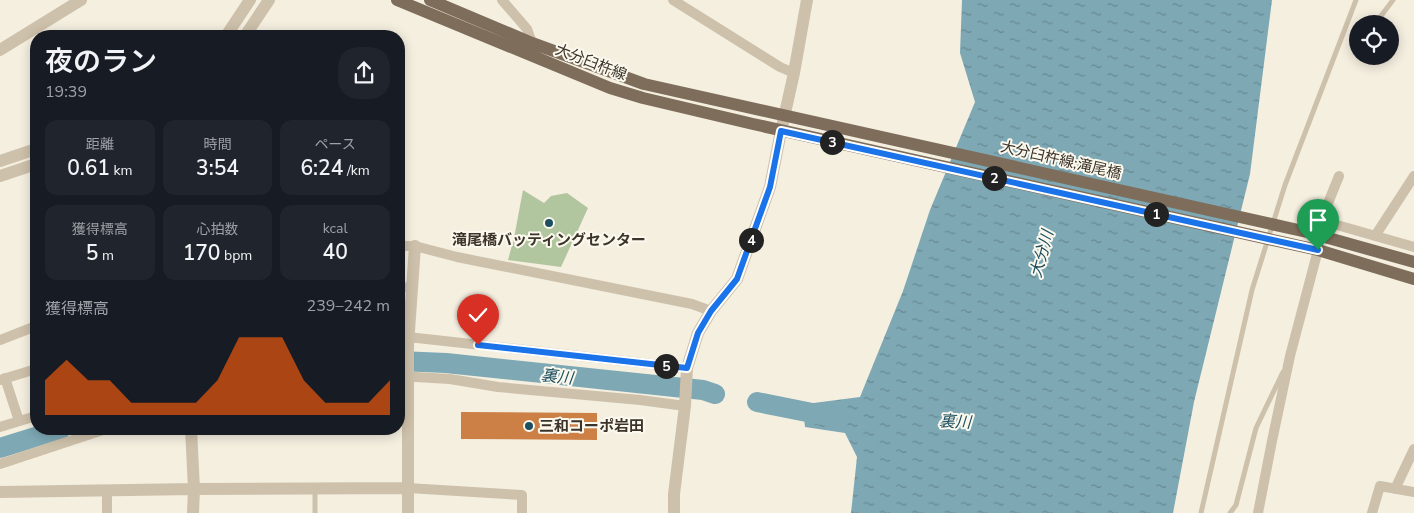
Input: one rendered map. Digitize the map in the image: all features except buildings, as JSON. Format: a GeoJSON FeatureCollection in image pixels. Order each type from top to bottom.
{"type":"FeatureCollection","features":[{"type":"Feature","properties":{"kind":"main road","name":"大分臼杵線"},"geometry":{"type":"LineString","coordinates":[[397,0],[610,88],[643,98],[804,136]]}},
{"type":"Feature","properties":{"kind":"main road","name":"大分臼杵線"},"geometry":{"type":"LineString","coordinates":[[430,0],[532,43],[644,84],[808,120]]}},
{"type":"Feature","properties":{"kind":"main road","name":"大分臼杵線;滝尾橋"},"geometry":{"type":"LineString","coordinates":[[808,120],[1313,233],[1414,262]]}},
{"type":"Feature","properties":{"kind":"main road","name":"大分臼杵線;滝尾橋"},"geometry":{"type":"LineString","coordinates":[[804,136],[1303,246],[1414,279]]}},
{"type":"Feature","properties":{"kind":"street"},"geometry":{"type":"LineString","coordinates":[[32,30],[81,0]]}},
{"type":"Feature","properties":{"kind":"street"},"geometry":{"type":"LineString","coordinates":[[230,30],[250,0]]}},
{"type":"Feature","properties":{"kind":"street"},"geometry":{"type":"LineString","coordinates":[[249,30],[269,0]]}},
{"type":"Feature","properties":{"kind":"street"},"geometry":{"type":"LineString","coordinates":[[502,0],[527,29],[532,43]]}},
{"type":"Feature","properties":{"kind":"street"},"geometry":{"type":"LineString","coordinates":[[673,0],[780,67],[794,72]]}},
{"type":"Feature","properties":{"kind":"street"},"geometry":{"type":"LineString","coordinates":[[674,513],[674,494],[685,404],[687,368],[698,333],[711,311],[737,279],[770,187],[807,0]]}},
{"type":"Feature","properties":{"kind":"street"},"geometry":{"type":"LineString","coordinates":[[0,50],[30,31]]}},
{"type":"Feature","properties":{"kind":"street"},"geometry":{"type":"LineString","coordinates":[[0,161],[30,151]]}},
{"type":"Feature","properties":{"kind":"street"},"geometry":{"type":"LineString","coordinates":[[0,176],[30,166]]}},
{"type":"Feature","properties":{"kind":"street"},"geometry":{"type":"LineString","coordinates":[[1313,233],[1324,213],[1339,176]]}},
{"type":"Feature","properties":{"kind":"street"},"geometry":{"type":"LineString","coordinates":[[1375,236],[1414,176]]}},
{"type":"Feature","properties":{"kind":"street"},"geometry":{"type":"LineString","coordinates":[[1337,225],[1414,247]]}},
{"type":"Feature","properties":{"kind":"street"},"geometry":{"type":"LineString","coordinates":[[405,246],[415,246],[457,257],[692,304],[711,311]]}},
{"type":"Feature","properties":{"kind":"street"},"geometry":{"type":"LineString","coordinates":[[408,513],[405,340],[415,246]]}},
{"type":"Feature","properties":{"kind":"street"},"geometry":{"type":"LineString","coordinates":[[1258,513],[1290,356],[1318,250]]}},
{"type":"Feature","properties":{"kind":"street"},"geometry":{"type":"LineString","coordinates":[[405,288],[412,288]]}},
{"type":"Feature","properties":{"kind":"street"},"geometry":{"type":"LineString","coordinates":[[0,340],[30,328]]}},
{"type":"Feature","properties":{"kind":"street"},"geometry":{"type":"LineString","coordinates":[[405,340],[687,368]]}},
{"type":"Feature","properties":{"kind":"street"},"geometry":{"type":"LineString","coordinates":[[19,422],[3,379],[30,371]]}},
{"type":"Feature","properties":{"kind":"street"},"geometry":{"type":"LineString","coordinates":[[405,373],[498,387],[685,404]]}},
{"type":"Feature","properties":{"kind":"street"},"geometry":{"type":"LineString","coordinates":[[0,427],[30,418]]}},
{"type":"Feature","properties":{"kind":"street"},"geometry":{"type":"LineString","coordinates":[[0,464],[88,435]]}},
{"type":"Feature","properties":{"kind":"street"},"geometry":{"type":"LineString","coordinates":[[191,435],[194,489],[193,513]]}},
{"type":"Feature","properties":{"kind":"street"},"geometry":{"type":"LineString","coordinates":[[1395,489],[1414,449]]}},
{"type":"Feature","properties":{"kind":"street"},"geometry":{"type":"LineString","coordinates":[[1372,513],[1380,486],[1414,492]]}},
{"type":"Feature","properties":{"kind":"street"},"geometry":{"type":"LineString","coordinates":[[0,492],[408,488],[522,495],[522,513]]}},
{"type":"Feature","properties":{"kind":"street"},"geometry":{"type":"LineString","coordinates":[[108,490],[108,513]]}},
{"type":"Feature","properties":{"kind":"lane"},"geometry":{"type":"LineString","coordinates":[[1201,513],[1252,290],[1262,256],[1285,185],[1356,0]]}},
{"type":"Feature","properties":{"kind":"lane"},"geometry":{"type":"LineString","coordinates":[[1382,15],[1393,0]]}},
{"type":"Feature","properties":{"kind":"lane"},"geometry":{"type":"LineString","coordinates":[[1230,513],[1236,505],[1256,428],[1290,356]]}},
{"type":"Feature","properties":{"kind":"lane"},"geometry":{"type":"LineString","coordinates":[[315,490],[315,513]]}},
{"type":"Feature","properties":{"kind":"green space","name":"滝尾橋バッティングセンター"},"geometry":{"type":"Polygon","coordinates":[[[523,190],[544,203],[551,196],[567,193],[588,208],[561,267],[508,260],[523,190]]]}},
{"type":"Feature","properties":{"kind":"water","name":"大分川"},"geometry":{"type":"Polygon","coordinates":[[[962,0],[1272,0],[1250,174],[1194,402],[1173,513],[851,513],[857,457],[845,433],[805,427],[806,404],[860,397],[903,291],[930,210],[975,102],[960,53],[962,0]]]}},
{"type":"Feature","properties":{"kind":"waterway","name":"裏川"},"geometry":{"type":"LineString","coordinates":[[405,361],[446,363],[703,390],[715,394]]}},
{"type":"Feature","properties":{"kind":"waterway","name":"裏川"},"geometry":{"type":"LineString","coordinates":[[757,402],[832,417]]}},
{"type":"Feature","properties":{"kind":"waterway","name":"裏川"},"geometry":{"type":"LineString","coordinates":[[0,448],[42,435]]}},
{"type":"Feature","properties":{"kind":"place","name":"滝尾橋バッティングセンター"},"geometry":{"type":"Point","coordinates":[549,223]}},
{"type":"Feature","properties":{"kind":"place","name":"三和コーポ岩田"},"geometry":{"type":"Point","coordinates":[529,426]}},
{"type":"Feature","properties":{"kind":"route"},"geometry":{"type":"LineString","coordinates":[[478,345],[687,368],[698,333],[711,311],[737,279],[770,187],[781,131],[1318,250]]}}]}
